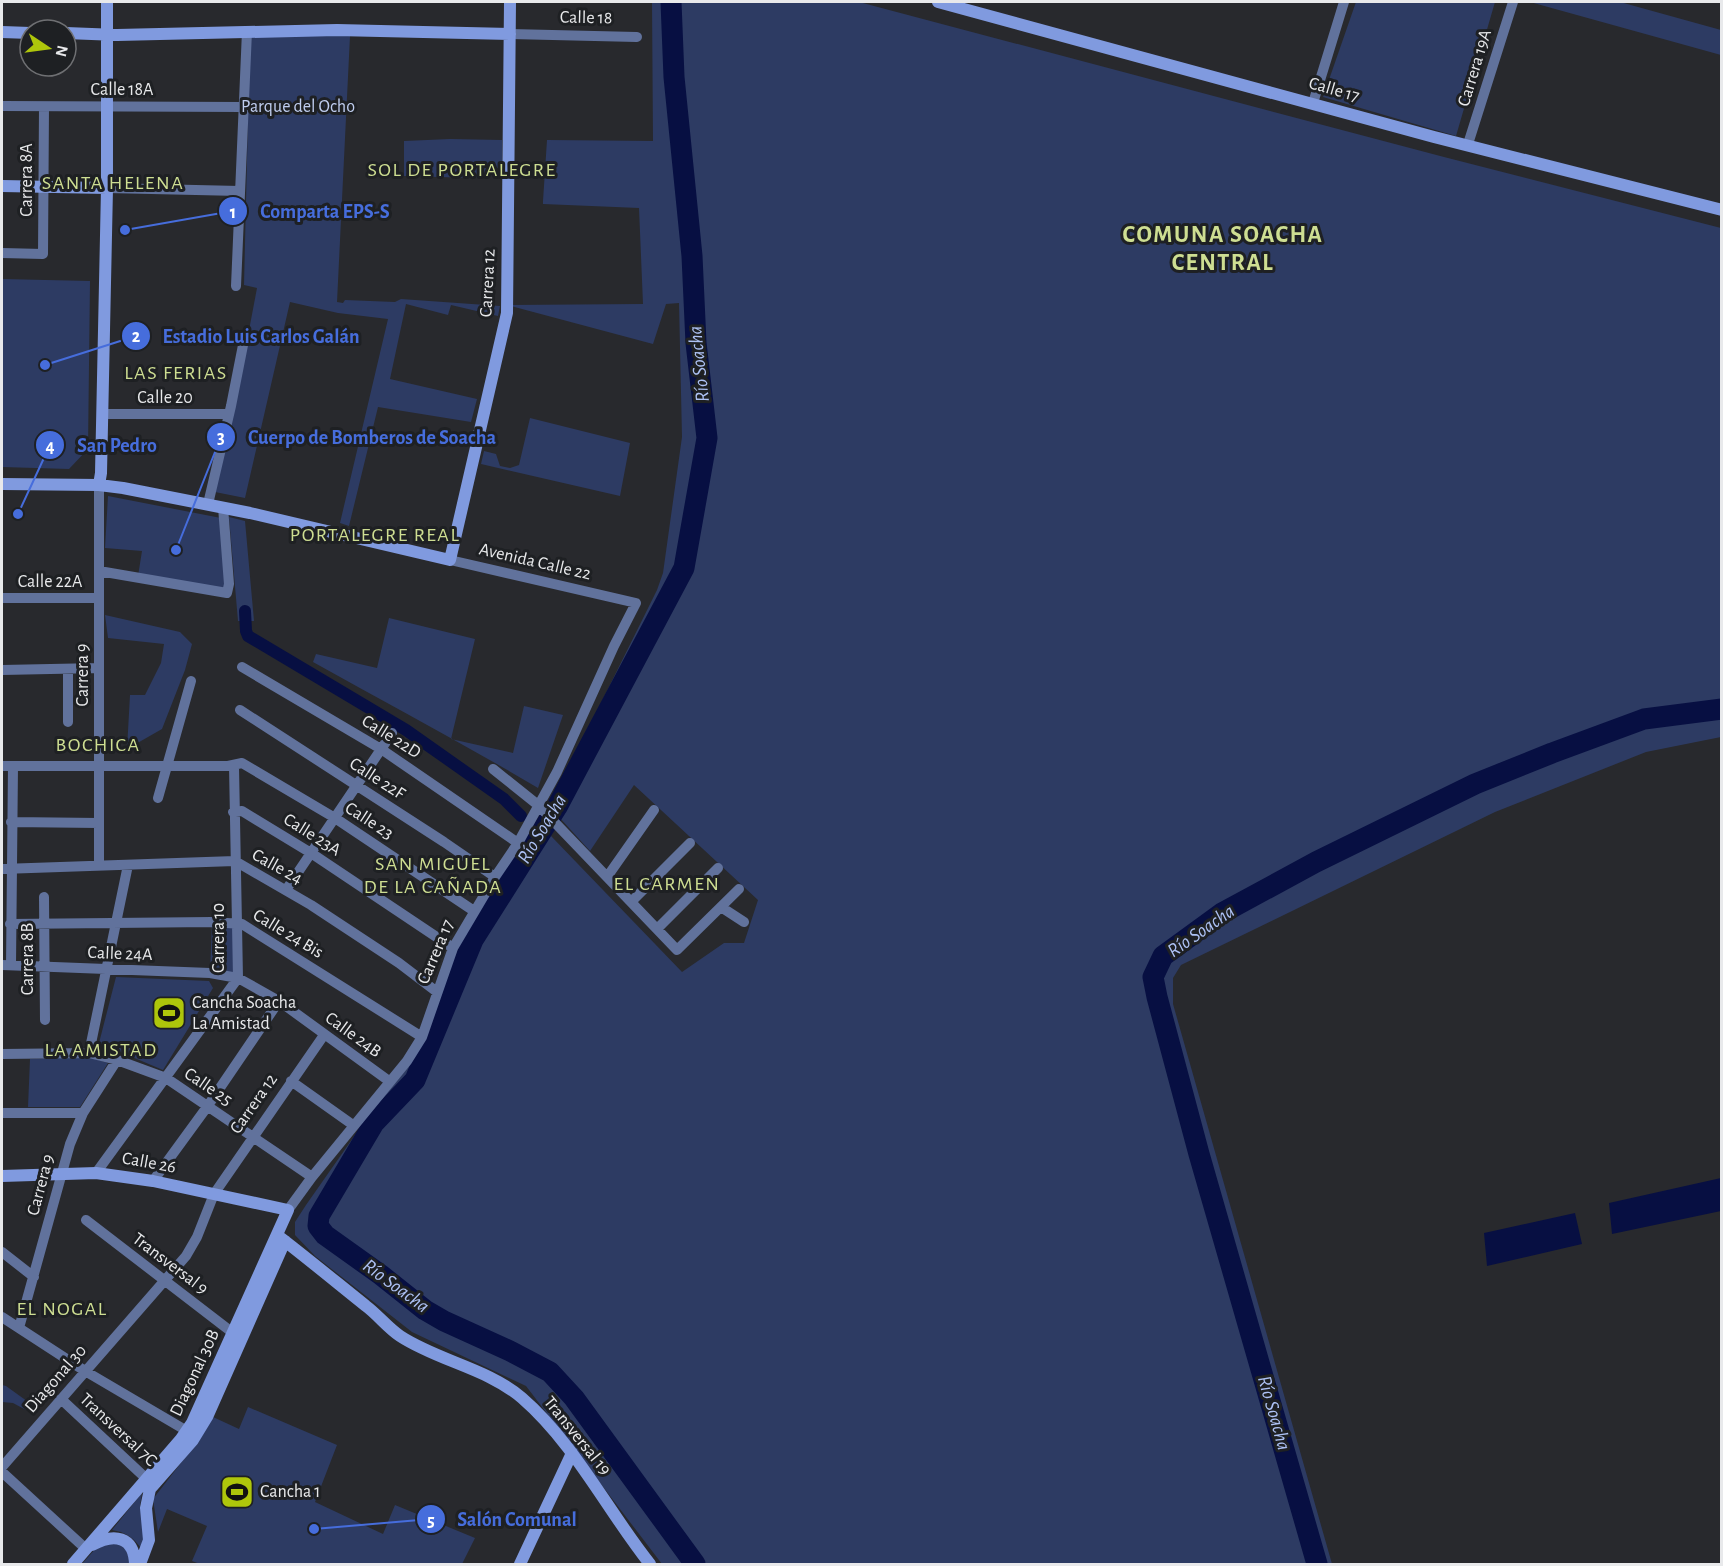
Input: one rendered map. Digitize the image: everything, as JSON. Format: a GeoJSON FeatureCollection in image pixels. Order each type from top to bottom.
{"type":"FeatureCollection","features":[{"type":"Feature","properties":{"kind":"street"},"geometry":{"type":"LineString","coordinates":[[99,485],[107,188],[107,2]]}},
{"type":"Feature","properties":{"kind":"street","name":"Carrera 12"},"geometry":{"type":"LineString","coordinates":[[450,560],[507,313],[510,2]]}},
{"type":"Feature","properties":{"kind":"street","name":"Calle 17"},"geometry":{"type":"LineString","coordinates":[[938,2],[974,6],[1313,103],[1722,210]]}},
{"type":"Feature","properties":{"kind":"street"},"geometry":{"type":"LineString","coordinates":[[1313,103],[1344,2]]}},
{"type":"Feature","properties":{"kind":"street","name":"Carrera 19A"},"geometry":{"type":"LineString","coordinates":[[1468,144],[1513,2]]}},
{"type":"Feature","properties":{"kind":"street","name":"Calle 18"},"geometry":{"type":"LineString","coordinates":[[78,33],[337,30],[638,37]]}},
{"type":"Feature","properties":{"kind":"street"},"geometry":{"type":"LineString","coordinates":[[236,286],[247,31]]}},
{"type":"Feature","properties":{"kind":"street"},"geometry":{"type":"LineString","coordinates":[[2,32],[18,33]]}},
{"type":"Feature","properties":{"kind":"street","name":"Calle 18A"},"geometry":{"type":"LineString","coordinates":[[2,106],[243,107]]}},
{"type":"Feature","properties":{"kind":"street","name":"Carrera 8A"},"geometry":{"type":"LineString","coordinates":[[2,253],[43,254],[44,107]]}},
{"type":"Feature","properties":{"kind":"street"},"geometry":{"type":"LineString","coordinates":[[2,186],[240,191]]}},
{"type":"Feature","properties":{"kind":"street"},"geometry":{"type":"LineString","coordinates":[[208,504],[245,335]]}},
{"type":"Feature","properties":{"kind":"street","name":"Calle 20"},"geometry":{"type":"LineString","coordinates":[[102,414],[229,414]]}},
{"type":"Feature","properties":{"kind":"street","name":"Avenida Calle 22"},"geometry":{"type":"LineString","coordinates":[[2,484],[99,485],[208,504],[636,603]]}},
{"type":"Feature","properties":{"kind":"street","name":"Carrera 9"},"geometry":{"type":"LineString","coordinates":[[99,485],[99,866]]}},
{"type":"Feature","properties":{"kind":"street"},"geometry":{"type":"LineString","coordinates":[[99,572],[227,593],[229,584],[223,507]]}},
{"type":"Feature","properties":{"kind":"street","name":"Calle 22A"},"geometry":{"type":"LineString","coordinates":[[2,598],[99,598]]}},
{"type":"Feature","properties":{"kind":"street","name":"Carrera 17"},"geometry":{"type":"LineString","coordinates":[[281,1238],[288,1210],[353,1125],[407,1061],[422,1037],[453,948],[474,911],[541,808],[610,653],[636,603]]}},
{"type":"Feature","properties":{"kind":"street","name":"Calle 22D"},"geometry":{"type":"LineString","coordinates":[[242,667],[381,748],[518,843]]}},
{"type":"Feature","properties":{"kind":"street"},"geometry":{"type":"LineString","coordinates":[[2,670],[99,668]]}},
{"type":"Feature","properties":{"kind":"street"},"geometry":{"type":"LineString","coordinates":[[68,669],[68,722]]}},
{"type":"Feature","properties":{"kind":"street"},"geometry":{"type":"LineString","coordinates":[[158,798],[191,681]]}},
{"type":"Feature","properties":{"kind":"street","name":"Calle 22F"},"geometry":{"type":"LineString","coordinates":[[240,711],[357,785],[495,878]]}},
{"type":"Feature","properties":{"kind":"street"},"geometry":{"type":"LineString","coordinates":[[286,890],[392,732]]}},
{"type":"Feature","properties":{"kind":"street"},"geometry":{"type":"LineString","coordinates":[[6,965],[10,924],[6,869],[11,822],[7,766],[238,764]]}},
{"type":"Feature","properties":{"kind":"street","name":"Carrera 10"},"geometry":{"type":"LineString","coordinates":[[96,1173],[238,978],[235,861],[238,764]]}},
{"type":"Feature","properties":{"kind":"street","name":"Calle 23"},"geometry":{"type":"LineString","coordinates":[[238,764],[335,818],[474,911]]}},
{"type":"Feature","properties":{"kind":"street"},"geometry":{"type":"LineString","coordinates":[[493,769],[541,808],[677,950],[739,889]]}},
{"type":"Feature","properties":{"kind":"street"},"geometry":{"type":"LineString","coordinates":[[607,877],[654,810]]}},
{"type":"Feature","properties":{"kind":"street","name":"Calle 23A"},"geometry":{"type":"LineString","coordinates":[[238,812],[311,853],[453,948]]}},
{"type":"Feature","properties":{"kind":"street"},"geometry":{"type":"LineString","coordinates":[[11,822],[99,823]]}},
{"type":"Feature","properties":{"kind":"street"},"geometry":{"type":"LineString","coordinates":[[632,902],[690,843]]}},
{"type":"Feature","properties":{"kind":"street","name":"Calle 24"},"geometry":{"type":"LineString","coordinates":[[6,869],[235,861],[286,890],[390,958],[437,992]]}},
{"type":"Feature","properties":{"kind":"street"},"geometry":{"type":"LineString","coordinates":[[89,1053],[128,865]]}},
{"type":"Feature","properties":{"kind":"street"},"geometry":{"type":"LineString","coordinates":[[657,929],[718,868]]}},
{"type":"Feature","properties":{"kind":"street","name":"Carrera 8B"},"geometry":{"type":"LineString","coordinates":[[44,897],[45,1020]]}},
{"type":"Feature","properties":{"kind":"street"},"geometry":{"type":"LineString","coordinates":[[721,907],[744,922]]}},
{"type":"Feature","properties":{"kind":"street","name":"Calle 24 Bis"},"geometry":{"type":"LineString","coordinates":[[10,924],[236,922],[422,1037]]}},
{"type":"Feature","properties":{"kind":"street","name":"Calle 24A"},"geometry":{"type":"LineString","coordinates":[[6,965],[106,971],[210,973],[238,978]]}},
{"type":"Feature","properties":{"kind":"street","name":"Calle 24B"},"geometry":{"type":"LineString","coordinates":[[238,978],[279,1002],[389,1081]]}},
{"type":"Feature","properties":{"kind":"street"},"geometry":{"type":"LineString","coordinates":[[153,1181],[279,1002]]}},
{"type":"Feature","properties":{"kind":"street","name":"Carrera 12"},"geometry":{"type":"LineString","coordinates":[[214,1194],[324,1035]]}},
{"type":"Feature","properties":{"kind":"street","name":"Calle 25"},"geometry":{"type":"LineString","coordinates":[[2,1054],[89,1053],[117,1060],[166,1078],[312,1177]]}},
{"type":"Feature","properties":{"kind":"street","name":"Carrera 9"},"geometry":{"type":"LineString","coordinates":[[19,1328],[70,1144],[83,1113],[117,1060]]}},
{"type":"Feature","properties":{"kind":"street"},"geometry":{"type":"LineString","coordinates":[[291,1081],[353,1125]]}},
{"type":"Feature","properties":{"kind":"street"},"geometry":{"type":"LineString","coordinates":[[2,1113],[83,1113]]}},
{"type":"Feature","properties":{"kind":"street","name":"Calle 26"},"geometry":{"type":"LineString","coordinates":[[2,1176],[96,1173],[153,1181],[288,1210]]}},
{"type":"Feature","properties":{"kind":"street","name":"Diagonal 30"},"geometry":{"type":"LineString","coordinates":[[2,1470],[186,1256],[197,1237],[214,1194]]}},
{"type":"Feature","properties":{"kind":"street","name":"Transversal 9"},"geometry":{"type":"LineString","coordinates":[[86,1220],[233,1333]]}},
{"type":"Feature","properties":{"kind":"street","name":"Diagonal 30B"},"geometry":{"type":"LineString","coordinates":[[150,1482],[187,1431],[200,1407],[233,1333],[281,1238]]}},
{"type":"Feature","properties":{"kind":"street","name":"Diagonal 30B"},"geometry":{"type":"LineString","coordinates":[[73,1564],[193,1440],[207,1417],[281,1238]]}},
{"type":"Feature","properties":{"kind":"street","name":"Transversal 19"},"geometry":{"type":"LineString","coordinates":[[281,1238],[400,1335],[426,1350],[505,1385],[521,1397],[545,1419],[572,1453],[650,1564]]}},
{"type":"Feature","properties":{"kind":"street"},"geometry":{"type":"LineString","coordinates":[[2,1252],[34,1277]]}},
{"type":"Feature","properties":{"kind":"street"},"geometry":{"type":"LineString","coordinates":[[2,1317],[85,1371],[187,1431]]}},
{"type":"Feature","properties":{"kind":"street","name":"Transversal 7C"},"geometry":{"type":"LineString","coordinates":[[61,1399],[150,1482]]}},
{"type":"Feature","properties":{"kind":"street"},"geometry":{"type":"LineString","coordinates":[[520,1564],[572,1453]]}},
{"type":"Feature","properties":{"kind":"street"},"geometry":{"type":"LineString","coordinates":[[2,1470],[86,1549],[102,1540],[117,1538],[132,1549],[135,1564]]}},
{"type":"Feature","properties":{"kind":"street"},"geometry":{"type":"LineString","coordinates":[[140,1564],[149,1540],[146,1501],[150,1482]]}},
{"type":"Feature","properties":{"kind":"green space"},"geometry":{"type":"Polygon","coordinates":[[[652,2],[859,2],[1721,228],[1721,737],[1646,752],[1495,812],[1181,965],[1173,978],[1173,1004],[1332,1564],[662,1564],[526,1386],[412,1332],[315,1256],[295,1235],[295,1222],[306,1205],[374,1108],[419,1054],[459,951],[551,804],[657,590],[663,573],[682,437],[679,303],[666,304],[653,344],[507,305],[643,304],[639,208],[543,204],[543,201],[547,140],[653,141],[652,2]],[[634,785],[590,851],[559,817],[552,829],[551,836],[682,972],[724,943],[744,943],[758,900],[634,785]]]}},
{"type":"Feature","properties":{"kind":"green space"},"geometry":{"type":"Polygon","coordinates":[[[1356,2],[1495,2],[1456,136],[1323,97],[1356,2]]]}},
{"type":"Feature","properties":{"kind":"green space"},"geometry":{"type":"Polygon","coordinates":[[[1530,2],[1620,2],[1721,30],[1721,55],[1530,2]]]}},
{"type":"Feature","properties":{"kind":"green space","name":"Parque del Ocho"},"geometry":{"type":"Polygon","coordinates":[[[250,36],[350,36],[337,302],[343,303],[345,300],[395,302],[401,299],[500,306],[498,316],[451,305],[448,315],[406,304],[390,379],[477,399],[471,422],[378,407],[349,526],[340,523],[388,319],[338,313],[290,302],[245,498],[215,492],[233,415],[257,288],[244,285],[250,36]]]}},
{"type":"Feature","properties":{"kind":"green space"},"geometry":{"type":"Polygon","coordinates":[[[502,140],[502,166],[475,178],[404,176],[404,141],[502,140]]]}},
{"type":"Feature","properties":{"kind":"green space"},"geometry":{"type":"Polygon","coordinates":[[[2,279],[90,281],[88,449],[69,469],[2,467],[2,279]]]}},
{"type":"Feature","properties":{"kind":"green space"},"geometry":{"type":"Polygon","coordinates":[[[530,418],[630,443],[620,496],[481,464],[484,451],[496,454],[500,466],[510,468],[519,465],[530,418]]]}},
{"type":"Feature","properties":{"kind":"green space"},"geometry":{"type":"Polygon","coordinates":[[[108,496],[221,518],[226,592],[138,576],[142,551],[105,548],[108,496]]]}},
{"type":"Feature","properties":{"kind":"green space"},"geometry":{"type":"Polygon","coordinates":[[[229,517],[245,521],[254,621],[238,621],[229,517]]]}},
{"type":"Feature","properties":{"kind":"green space"},"geometry":{"type":"Polygon","coordinates":[[[105,615],[180,632],[192,644],[185,670],[162,729],[127,749],[130,695],[145,695],[161,663],[164,644],[108,638],[105,615]]]}},
{"type":"Feature","properties":{"kind":"green space"},"geometry":{"type":"Polygon","coordinates":[[[389,618],[475,639],[451,738],[313,662],[316,654],[377,668],[389,618]]]}},
{"type":"Feature","properties":{"kind":"green space"},"geometry":{"type":"Polygon","coordinates":[[[524,706],[563,715],[538,788],[454,740],[513,753],[524,706]]]}},
{"type":"Feature","properties":{"kind":"green space"},"geometry":{"type":"Polygon","coordinates":[[[212,922],[236,923],[238,978],[210,973],[212,922]]]}},
{"type":"Feature","properties":{"kind":"green space"},"geometry":{"type":"Polygon","coordinates":[[[116,977],[209,981],[213,988],[163,1070],[99,1043],[116,977]]]}},
{"type":"Feature","properties":{"kind":"green space"},"geometry":{"type":"Polygon","coordinates":[[[89,1057],[108,1063],[80,1107],[28,1107],[30,1059],[89,1057]]]}},
{"type":"Feature","properties":{"kind":"green space"},"geometry":{"type":"Polygon","coordinates":[[[2,1385],[31,1404],[26,1410],[13,1403],[2,1402],[2,1385]]]}},
{"type":"Feature","properties":{"kind":"green space"},"geometry":{"type":"Polygon","coordinates":[[[248,1407],[337,1445],[315,1502],[383,1534],[395,1505],[475,1538],[462,1564],[200,1564],[192,1561],[207,1526],[167,1509],[158,1532],[153,1499],[201,1437],[213,1417],[239,1429],[248,1407]]]}},
{"type":"Feature","properties":{"kind":"green space"},"geometry":{"type":"Polygon","coordinates":[[[142,1493],[140,1505],[145,1532],[141,1548],[128,1536],[112,1530],[142,1493]]]}},
{"type":"Feature","properties":{"kind":"green space"},"geometry":{"type":"Polygon","coordinates":[[[110,1541],[125,1547],[131,1564],[82,1564],[96,1548],[110,1541]]]}},
{"type":"Feature","properties":{"kind":"shaded area"},"geometry":{"type":"Polygon","coordinates":[[[1721,1178],[1721,1211],[1612,1234],[1609,1203],[1721,1178]]]}},
{"type":"Feature","properties":{"kind":"shaded area"},"geometry":{"type":"Polygon","coordinates":[[[1575,1213],[1582,1244],[1487,1266],[1484,1233],[1575,1213]]]}},
{"type":"Feature","properties":{"kind":"waterway","name":"Río Soacha"},"geometry":{"type":"LineString","coordinates":[[671,2],[674,77],[692,256],[696,343],[707,438],[684,568],[557,807],[473,940],[415,1080],[374,1123],[319,1216],[318,1226],[325,1235],[425,1310],[550,1372],[574,1398],[695,1564]]}},
{"type":"Feature","properties":{"kind":"waterway"},"geometry":{"type":"LineString","coordinates":[[245,611],[248,636],[406,730],[504,799],[521,816]]}},
{"type":"Feature","properties":{"kind":"waterway","name":"Río Soacha"},"geometry":{"type":"LineString","coordinates":[[1317,1564],[1199,1154],[1153,977],[1163,956],[1222,913],[1316,862],[1475,784],[1644,719],[1722,709]]}},
{"type":"Feature","properties":{"kind":"place","name":"Comparta EPS-S"},"geometry":{"type":"Point","coordinates":[125,230]}},
{"type":"Feature","properties":{"kind":"place","name":"Estadio Luis Carlos Galán"},"geometry":{"type":"Point","coordinates":[45,365]}},
{"type":"Feature","properties":{"kind":"place","name":"San Pedro"},"geometry":{"type":"Point","coordinates":[18,514]}},
{"type":"Feature","properties":{"kind":"place","name":"Cuerpo de Bomberos de Soacha"},"geometry":{"type":"Point","coordinates":[176,550]}},
{"type":"Feature","properties":{"kind":"place","name":"Cancha Soacha La Amistad"},"geometry":{"type":"Point","coordinates":[169,1013]}},
{"type":"Feature","properties":{"kind":"place","name":"Cancha 1"},"geometry":{"type":"Point","coordinates":[237,1492]}},
{"type":"Feature","properties":{"kind":"place","name":"Salón Comunal"},"geometry":{"type":"Point","coordinates":[314,1529]}},
{"type":"Feature","properties":{"kind":"district","name":"SOL DE PORTALEGRE"},"geometry":{"type":"Point","coordinates":[462,170]}},
{"type":"Feature","properties":{"kind":"district","name":"SANTA HELENA"},"geometry":{"type":"Point","coordinates":[113,183]}},
{"type":"Feature","properties":{"kind":"district","name":"COMUNA SOACHA CENTRAL"},"geometry":{"type":"Point","coordinates":[1223,249]}},
{"type":"Feature","properties":{"kind":"district","name":"LAS FERIAS"},"geometry":{"type":"Point","coordinates":[176,373]}},
{"type":"Feature","properties":{"kind":"district","name":"PORTALEGRE REAL"},"geometry":{"type":"Point","coordinates":[375,535]}},
{"type":"Feature","properties":{"kind":"district","name":"BOCHICA"},"geometry":{"type":"Point","coordinates":[98,745]}},
{"type":"Feature","properties":{"kind":"district","name":"SAN MIGUEL DE LA CAÑADA"},"geometry":{"type":"Point","coordinates":[433,876]}},
{"type":"Feature","properties":{"kind":"district","name":"EL CARMEN"},"geometry":{"type":"Point","coordinates":[667,884]}},
{"type":"Feature","properties":{"kind":"district","name":"LA AMISTAD"},"geometry":{"type":"Point","coordinates":[101,1050]}},
{"type":"Feature","properties":{"kind":"district","name":"EL NOGAL"},"geometry":{"type":"Point","coordinates":[62,1309]}}]}
